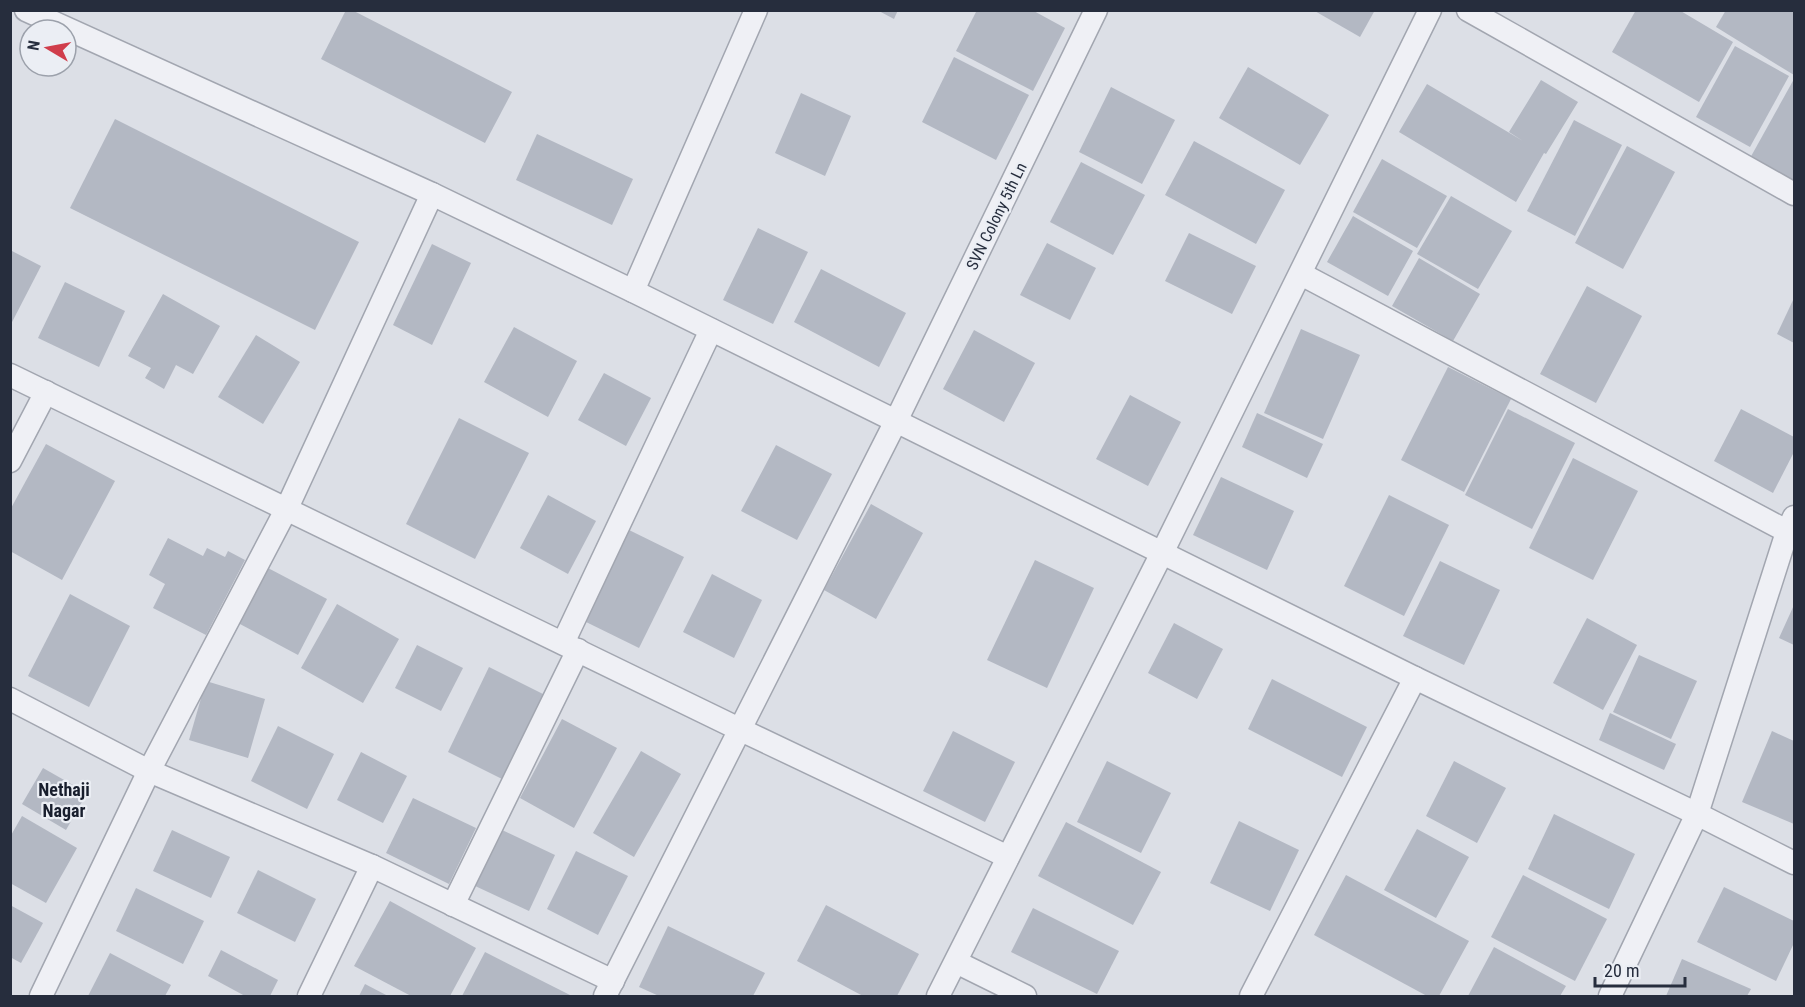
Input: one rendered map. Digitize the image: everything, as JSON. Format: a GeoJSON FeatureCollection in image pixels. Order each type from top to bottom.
{"type":"FeatureCollection","features":[{"type":"Feature","properties":{"kind":"street"},"geometry":{"type":"LineString","coordinates":[[27,10],[432,194],[633,291],[1794,863]]}},
{"type":"Feature","properties":{"kind":"street"},"geometry":{"type":"LineString","coordinates":[[633,291],[756,10]]}},
{"type":"Feature","properties":{"kind":"street","name":"SVN Colony 5th Ln"},"geometry":{"type":"LineString","coordinates":[[609,989],[896,421],[1096,10]]}},
{"type":"Feature","properties":{"kind":"street"},"geometry":{"type":"LineString","coordinates":[[938,996],[1162,553],[1430,10]]}},
{"type":"Feature","properties":{"kind":"street"},"geometry":{"type":"LineString","coordinates":[[1468,10],[1794,194]]}},
{"type":"Feature","properties":{"kind":"street"},"geometry":{"type":"LineString","coordinates":[[41,996],[149,771],[287,508],[432,194]]}},
{"type":"Feature","properties":{"kind":"street"},"geometry":{"type":"LineString","coordinates":[[1301,274],[1792,528],[1697,814],[1610,996]]}},
{"type":"Feature","properties":{"kind":"street"},"geometry":{"type":"LineString","coordinates":[[453,905],[711,330]]}},
{"type":"Feature","properties":{"kind":"street"},"geometry":{"type":"LineString","coordinates":[[10,375],[1008,857]]}},
{"type":"Feature","properties":{"kind":"street"},"geometry":{"type":"LineString","coordinates":[[10,461],[46,392]]}},
{"type":"Feature","properties":{"kind":"street"},"geometry":{"type":"LineString","coordinates":[[1251,996],[1415,678]]}},
{"type":"Feature","properties":{"kind":"street"},"geometry":{"type":"LineString","coordinates":[[10,699],[149,771],[372,866],[453,905],[609,989]]}},
{"type":"Feature","properties":{"kind":"street"},"geometry":{"type":"LineString","coordinates":[[309,996],[372,866]]}},
{"type":"Feature","properties":{"kind":"street"},"geometry":{"type":"LineString","coordinates":[[956,962],[1025,996]]}},
{"type":"Feature","properties":{"kind":"building"},"geometry":{"type":"Polygon","coordinates":[[[346,10],[352,10],[512,92],[485,143],[321,59],[346,10]]]}},
{"type":"Feature","properties":{"kind":"building"},"geometry":{"type":"Polygon","coordinates":[[[877,10],[898,10],[894,19],[877,10]]]}},
{"type":"Feature","properties":{"kind":"building"},"geometry":{"type":"Polygon","coordinates":[[[977,10],[1032,10],[1065,28],[1033,91],[956,51],[977,10]]]}},
{"type":"Feature","properties":{"kind":"building"},"geometry":{"type":"Polygon","coordinates":[[[1313,10],[1375,10],[1360,37],[1313,10]]]}},
{"type":"Feature","properties":{"kind":"building"},"geometry":{"type":"Polygon","coordinates":[[[1636,10],[1679,10],[1733,42],[1699,102],[1612,52],[1636,10]]]}},
{"type":"Feature","properties":{"kind":"building"},"geometry":{"type":"Polygon","coordinates":[[[1726,10],[1794,12],[1794,75],[1716,27],[1726,10]]]}},
{"type":"Feature","properties":{"kind":"building"},"geometry":{"type":"Polygon","coordinates":[[[1735,46],[1789,76],[1750,147],[1696,117],[1735,46]]]}},
{"type":"Feature","properties":{"kind":"building"},"geometry":{"type":"Polygon","coordinates":[[[954,57],[1029,95],[996,160],[922,122],[954,57]]]}},
{"type":"Feature","properties":{"kind":"building"},"geometry":{"type":"Polygon","coordinates":[[[1248,67],[1329,115],[1300,165],[1219,118],[1248,67]]]}},
{"type":"Feature","properties":{"kind":"building"},"geometry":{"type":"Polygon","coordinates":[[[1794,79],[1794,178],[1791,184],[1749,160],[1794,79]]]}},
{"type":"Feature","properties":{"kind":"building"},"geometry":{"type":"Polygon","coordinates":[[[1541,80],[1578,102],[1546,154],[1544,153],[1516,202],[1399,132],[1427,84],[1523,141],[1509,132],[1541,80]]]}},
{"type":"Feature","properties":{"kind":"building"},"geometry":{"type":"Polygon","coordinates":[[[1111,87],[1175,120],[1142,184],[1079,152],[1111,87]]]}},
{"type":"Feature","properties":{"kind":"building"},"geometry":{"type":"Polygon","coordinates":[[[801,93],[851,116],[825,176],[775,153],[801,93]]]}},
{"type":"Feature","properties":{"kind":"building"},"geometry":{"type":"Polygon","coordinates":[[[115,119],[359,242],[315,330],[70,208],[115,119]]]}},
{"type":"Feature","properties":{"kind":"building"},"geometry":{"type":"Polygon","coordinates":[[[1574,120],[1622,145],[1575,236],[1527,211],[1574,120]]]}},
{"type":"Feature","properties":{"kind":"building"},"geometry":{"type":"Polygon","coordinates":[[[537,134],[633,179],[612,225],[516,180],[537,134]]]}},
{"type":"Feature","properties":{"kind":"building"},"geometry":{"type":"Polygon","coordinates":[[[1194,141],[1285,190],[1256,244],[1165,195],[1194,141]]]}},
{"type":"Feature","properties":{"kind":"building"},"geometry":{"type":"Polygon","coordinates":[[[1627,146],[1675,172],[1623,269],[1575,243],[1627,146]]]}},
{"type":"Feature","properties":{"kind":"building"},"geometry":{"type":"Polygon","coordinates":[[[1382,159],[1447,196],[1417,248],[1353,212],[1382,159]]]}},
{"type":"Feature","properties":{"kind":"building"},"geometry":{"type":"Polygon","coordinates":[[[1081,162],[1145,195],[1113,255],[1050,222],[1081,162]]]}},
{"type":"Feature","properties":{"kind":"building"},"geometry":{"type":"Polygon","coordinates":[[[1451,196],[1512,231],[1478,289],[1417,254],[1451,196]]]}},
{"type":"Feature","properties":{"kind":"building"},"geometry":{"type":"Polygon","coordinates":[[[1353,216],[1413,251],[1388,296],[1327,262],[1353,216]]]}},
{"type":"Feature","properties":{"kind":"building"},"geometry":{"type":"Polygon","coordinates":[[[758,228],[808,252],[773,324],[723,300],[758,228]]]}},
{"type":"Feature","properties":{"kind":"building"},"geometry":{"type":"Polygon","coordinates":[[[1189,233],[1256,266],[1232,314],[1165,281],[1189,233]]]}},
{"type":"Feature","properties":{"kind":"building"},"geometry":{"type":"Polygon","coordinates":[[[1047,243],[1096,268],[1070,320],[1020,295],[1047,243]]]}},
{"type":"Feature","properties":{"kind":"building"},"geometry":{"type":"Polygon","coordinates":[[[432,244],[471,263],[432,345],[393,325],[432,244]]]}},
{"type":"Feature","properties":{"kind":"building"},"geometry":{"type":"Polygon","coordinates":[[[10,250],[41,266],[10,326],[10,250]]]}},
{"type":"Feature","properties":{"kind":"building"},"geometry":{"type":"Polygon","coordinates":[[[1419,258],[1480,294],[1453,341],[1392,306],[1419,258]]]}},
{"type":"Feature","properties":{"kind":"building"},"geometry":{"type":"Polygon","coordinates":[[[821,269],[906,313],[879,367],[794,322],[821,269]]]}},
{"type":"Feature","properties":{"kind":"building"},"geometry":{"type":"Polygon","coordinates":[[[65,282],[125,311],[99,367],[38,338],[65,282]]]}},
{"type":"Feature","properties":{"kind":"building"},"geometry":{"type":"Polygon","coordinates":[[[1587,286],[1642,316],[1596,403],[1540,374],[1587,286]]]}},
{"type":"Feature","properties":{"kind":"building"},"geometry":{"type":"Polygon","coordinates":[[[163,294],[220,326],[193,374],[176,365],[164,389],[145,378],[151,368],[128,356],[163,294]]]}},
{"type":"Feature","properties":{"kind":"building"},"geometry":{"type":"Polygon","coordinates":[[[1794,298],[1794,343],[1777,334],[1794,298]]]}},
{"type":"Feature","properties":{"kind":"building"},"geometry":{"type":"Polygon","coordinates":[[[514,327],[577,361],[548,417],[484,382],[514,327]]]}},
{"type":"Feature","properties":{"kind":"building"},"geometry":{"type":"Polygon","coordinates":[[[1301,329],[1360,355],[1323,439],[1264,413],[1301,329]]]}},
{"type":"Feature","properties":{"kind":"building"},"geometry":{"type":"Polygon","coordinates":[[[974,330],[1035,363],[1004,422],[943,389],[974,330]]]}},
{"type":"Feature","properties":{"kind":"building"},"geometry":{"type":"Polygon","coordinates":[[[256,335],[300,362],[263,424],[218,397],[256,335]]]}},
{"type":"Feature","properties":{"kind":"building"},"geometry":{"type":"Polygon","coordinates":[[[1448,367],[1511,399],[1464,492],[1401,460],[1448,367]]]}},
{"type":"Feature","properties":{"kind":"building"},"geometry":{"type":"Polygon","coordinates":[[[604,373],[651,398],[626,446],[578,420],[604,373]]]}},
{"type":"Feature","properties":{"kind":"building"},"geometry":{"type":"Polygon","coordinates":[[[1130,395],[1181,422],[1148,486],[1096,459],[1130,395]]]}},
{"type":"Feature","properties":{"kind":"building"},"geometry":{"type":"Polygon","coordinates":[[[1508,409],[1575,443],[1532,529],[1465,495],[1508,409]]]}},
{"type":"Feature","properties":{"kind":"building"},"geometry":{"type":"Polygon","coordinates":[[[1741,409],[1794,437],[1794,452],[1773,493],[1714,461],[1741,409]]]}},
{"type":"Feature","properties":{"kind":"building"},"geometry":{"type":"Polygon","coordinates":[[[1257,413],[1323,444],[1307,478],[1242,447],[1257,413]]]}},
{"type":"Feature","properties":{"kind":"building"},"geometry":{"type":"Polygon","coordinates":[[[459,418],[529,453],[475,559],[406,524],[459,418]]]}},
{"type":"Feature","properties":{"kind":"building"},"geometry":{"type":"Polygon","coordinates":[[[46,444],[115,481],[62,580],[10,551],[10,510],[46,444]]]}},
{"type":"Feature","properties":{"kind":"building"},"geometry":{"type":"Polygon","coordinates":[[[776,445],[832,474],[797,540],[741,511],[776,445]]]}},
{"type":"Feature","properties":{"kind":"building"},"geometry":{"type":"Polygon","coordinates":[[[1573,458],[1638,491],[1593,580],[1529,548],[1573,458]]]}},
{"type":"Feature","properties":{"kind":"building"},"geometry":{"type":"Polygon","coordinates":[[[1221,477],[1294,511],[1267,570],[1193,535],[1221,477]]]}},
{"type":"Feature","properties":{"kind":"building"},"geometry":{"type":"Polygon","coordinates":[[[548,495],[596,521],[568,574],[520,548],[548,495]]]}},
{"type":"Feature","properties":{"kind":"building"},"geometry":{"type":"Polygon","coordinates":[[[1389,495],[1449,525],[1404,616],[1344,586],[1389,495]]]}},
{"type":"Feature","properties":{"kind":"building"},"geometry":{"type":"Polygon","coordinates":[[[871,504],[923,533],[876,619],[824,590],[871,504]]]}},
{"type":"Feature","properties":{"kind":"building"},"geometry":{"type":"Polygon","coordinates":[[[627,529],[684,557],[639,648],[582,620],[627,529]]]}},
{"type":"Feature","properties":{"kind":"building"},"geometry":{"type":"Polygon","coordinates":[[[168,538],[203,556],[207,548],[225,557],[228,551],[245,560],[206,635],[153,608],[165,584],[149,575],[168,538]]]}},
{"type":"Feature","properties":{"kind":"building"},"geometry":{"type":"Polygon","coordinates":[[[1035,560],[1094,588],[1047,688],[987,660],[1035,560]]]}},
{"type":"Feature","properties":{"kind":"building"},"geometry":{"type":"Polygon","coordinates":[[[1440,561],[1500,590],[1464,665],[1403,636],[1440,561]]]}},
{"type":"Feature","properties":{"kind":"building"},"geometry":{"type":"Polygon","coordinates":[[[268,568],[327,599],[298,655],[238,623],[268,568]]]}},
{"type":"Feature","properties":{"kind":"building"},"geometry":{"type":"Polygon","coordinates":[[[712,574],[762,600],[734,658],[683,632],[712,574]]]}},
{"type":"Feature","properties":{"kind":"building"},"geometry":{"type":"Polygon","coordinates":[[[70,594],[130,626],[89,707],[28,676],[70,594]]]}},
{"type":"Feature","properties":{"kind":"building"},"geometry":{"type":"Polygon","coordinates":[[[337,604],[399,639],[363,703],[301,668],[337,604]]]}},
{"type":"Feature","properties":{"kind":"building"},"geometry":{"type":"Polygon","coordinates":[[[1794,605],[1794,645],[1779,638],[1794,605]]]}},
{"type":"Feature","properties":{"kind":"building"},"geometry":{"type":"Polygon","coordinates":[[[1587,618],[1637,645],[1603,710],[1553,683],[1587,618]]]}},
{"type":"Feature","properties":{"kind":"building"},"geometry":{"type":"Polygon","coordinates":[[[1174,623],[1223,649],[1197,699],[1148,673],[1174,623]]]}},
{"type":"Feature","properties":{"kind":"building"},"geometry":{"type":"Polygon","coordinates":[[[417,645],[463,668],[441,711],[395,688],[417,645]]]}},
{"type":"Feature","properties":{"kind":"building"},"geometry":{"type":"Polygon","coordinates":[[[1639,655],[1697,681],[1671,739],[1613,712],[1639,655]]]}},
{"type":"Feature","properties":{"kind":"building"},"geometry":{"type":"Polygon","coordinates":[[[489,667],[547,696],[506,781],[448,752],[489,667]]]}},
{"type":"Feature","properties":{"kind":"building"},"geometry":{"type":"Polygon","coordinates":[[[1272,679],[1367,727],[1342,777],[1248,729],[1272,679]]]}},
{"type":"Feature","properties":{"kind":"building"},"geometry":{"type":"Polygon","coordinates":[[[206,681],[265,699],[248,758],[189,740],[206,681]]]}},
{"type":"Feature","properties":{"kind":"building"},"geometry":{"type":"Polygon","coordinates":[[[1610,713],[1676,744],[1664,770],[1599,740],[1610,713]]]}},
{"type":"Feature","properties":{"kind":"building"},"geometry":{"type":"Polygon","coordinates":[[[562,719],[617,748],[574,828],[520,798],[562,719]]]}},
{"type":"Feature","properties":{"kind":"building"},"geometry":{"type":"Polygon","coordinates":[[[278,726],[334,754],[307,809],[251,781],[278,726]]]}},
{"type":"Feature","properties":{"kind":"building"},"geometry":{"type":"Polygon","coordinates":[[[953,731],[1015,762],[985,822],[923,791],[953,731]]]}},
{"type":"Feature","properties":{"kind":"building"},"geometry":{"type":"Polygon","coordinates":[[[1772,731],[1794,741],[1794,824],[1742,802],[1772,731]]]}},
{"type":"Feature","properties":{"kind":"building"},"geometry":{"type":"Polygon","coordinates":[[[641,751],[681,774],[634,857],[593,833],[641,751]]]}},
{"type":"Feature","properties":{"kind":"building"},"geometry":{"type":"Polygon","coordinates":[[[361,752],[407,776],[383,823],[337,800],[361,752]]]}},
{"type":"Feature","properties":{"kind":"building"},"geometry":{"type":"Polygon","coordinates":[[[1107,761],[1171,793],[1141,853],[1077,822],[1107,761]]]}},
{"type":"Feature","properties":{"kind":"building"},"geometry":{"type":"Polygon","coordinates":[[[1454,761],[1506,788],[1477,843],[1426,816],[1454,761]]]}},
{"type":"Feature","properties":{"kind":"building"},"geometry":{"type":"Polygon","coordinates":[[[43,768],[87,793],[66,830],[22,804],[43,768]]]}},
{"type":"Feature","properties":{"kind":"building"},"geometry":{"type":"Polygon","coordinates":[[[413,798],[476,828],[449,884],[386,853],[413,798]]]}},
{"type":"Feature","properties":{"kind":"building"},"geometry":{"type":"Polygon","coordinates":[[[1554,814],[1635,854],[1609,909],[1528,869],[1554,814]]]}},
{"type":"Feature","properties":{"kind":"building"},"geometry":{"type":"Polygon","coordinates":[[[22,816],[77,848],[46,903],[10,883],[10,837],[22,816]]]}},
{"type":"Feature","properties":{"kind":"building"},"geometry":{"type":"Polygon","coordinates":[[[1239,821],[1299,850],[1270,911],[1210,883],[1239,821]]]}},
{"type":"Feature","properties":{"kind":"building"},"geometry":{"type":"Polygon","coordinates":[[[1066,822],[1161,872],[1133,925],[1038,876],[1066,822]]]}},
{"type":"Feature","properties":{"kind":"building"},"geometry":{"type":"Polygon","coordinates":[[[500,829],[555,855],[529,911],[473,885],[500,829]]]}},
{"type":"Feature","properties":{"kind":"building"},"geometry":{"type":"Polygon","coordinates":[[[1417,829],[1469,857],[1436,918],[1384,890],[1417,829]]]}},
{"type":"Feature","properties":{"kind":"building"},"geometry":{"type":"Polygon","coordinates":[[[172,830],[230,857],[211,898],[153,871],[172,830]]]}},
{"type":"Feature","properties":{"kind":"building"},"geometry":{"type":"Polygon","coordinates":[[[576,851],[628,876],[598,935],[547,909],[576,851]]]}},
{"type":"Feature","properties":{"kind":"building"},"geometry":{"type":"Polygon","coordinates":[[[258,870],[316,899],[295,942],[237,913],[258,870]]]}},
{"type":"Feature","properties":{"kind":"building"},"geometry":{"type":"Polygon","coordinates":[[[1346,875],[1469,941],[1439,996],[1427,996],[1314,935],[1346,875]]]}},
{"type":"Feature","properties":{"kind":"building"},"geometry":{"type":"Polygon","coordinates":[[[1523,875],[1607,919],[1575,981],[1491,937],[1523,875]]]}},
{"type":"Feature","properties":{"kind":"building"},"geometry":{"type":"Polygon","coordinates":[[[1724,887],[1794,921],[1794,943],[1776,981],[1697,942],[1724,887]]]}},
{"type":"Feature","properties":{"kind":"building"},"geometry":{"type":"Polygon","coordinates":[[[136,888],[204,921],[183,964],[116,931],[136,888]]]}},
{"type":"Feature","properties":{"kind":"building"},"geometry":{"type":"Polygon","coordinates":[[[390,901],[476,948],[450,996],[411,996],[354,966],[390,901]]]}},
{"type":"Feature","properties":{"kind":"building"},"geometry":{"type":"Polygon","coordinates":[[[10,905],[43,923],[21,963],[10,957],[10,905]]]}},
{"type":"Feature","properties":{"kind":"building"},"geometry":{"type":"Polygon","coordinates":[[[826,905],[919,954],[897,996],[863,996],[797,961],[826,905]]]}},
{"type":"Feature","properties":{"kind":"building"},"geometry":{"type":"Polygon","coordinates":[[[1033,908],[1119,951],[1097,994],[1011,952],[1033,908]]]}},
{"type":"Feature","properties":{"kind":"building"},"geometry":{"type":"Polygon","coordinates":[[[668,926],[765,973],[753,996],[659,996],[639,987],[668,926]]]}},
{"type":"Feature","properties":{"kind":"building"},"geometry":{"type":"Polygon","coordinates":[[[1494,947],[1566,986],[1560,996],[1468,996],[1494,947]]]}},
{"type":"Feature","properties":{"kind":"building"},"geometry":{"type":"Polygon","coordinates":[[[221,950],[278,980],[270,996],[245,996],[208,976],[221,950]]]}},
{"type":"Feature","properties":{"kind":"building"},"geometry":{"type":"Polygon","coordinates":[[[485,952],[572,996],[462,996],[485,952]]]}},
{"type":"Feature","properties":{"kind":"building"},"geometry":{"type":"Polygon","coordinates":[[[110,953],[171,985],[165,996],[88,996],[110,953]]]}},
{"type":"Feature","properties":{"kind":"building"},"geometry":{"type":"Polygon","coordinates":[[[1682,959],[1751,989],[1747,996],[1666,996],[1682,959]]]}},
{"type":"Feature","properties":{"kind":"building"},"geometry":{"type":"Polygon","coordinates":[[[365,984],[388,996],[359,996],[365,984]]]}},
{"type":"Feature","properties":{"kind":"district","name":"Nethaji Nagar"},"geometry":{"type":"Point","coordinates":[64,800]}}]}
